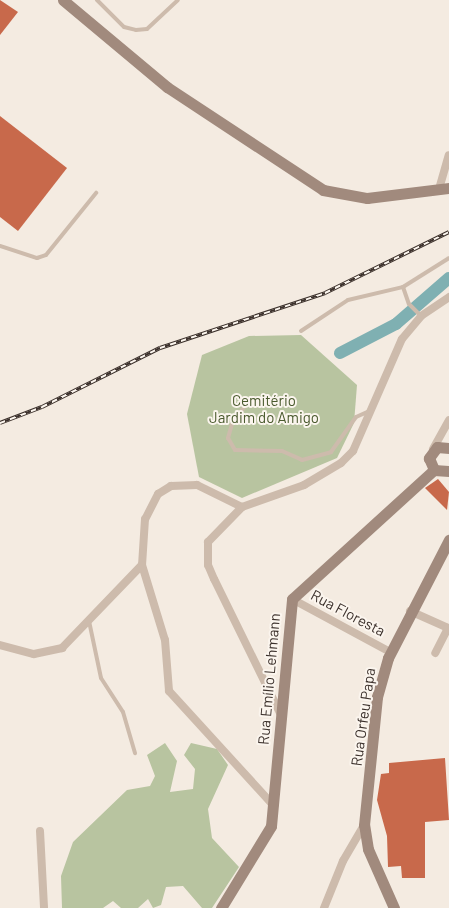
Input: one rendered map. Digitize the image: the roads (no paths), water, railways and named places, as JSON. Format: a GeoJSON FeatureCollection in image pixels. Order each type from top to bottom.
{"type":"FeatureCollection","features":[{"type":"Feature","properties":{"kind":"main road"},"geometry":{"type":"LineString","coordinates":[[63,0],[167,87],[323,190],[367,198],[444,189]]}},
{"type":"Feature","properties":{"kind":"main road"},"geometry":{"type":"LineString","coordinates":[[441,445],[429,462],[434,470],[449,471]]}},
{"type":"Feature","properties":{"kind":"main road","name":"Rua Emílio Lehmann"},"geometry":{"type":"LineString","coordinates":[[225,906],[263,843],[276,808],[280,713],[292,599],[434,470]]}},
{"type":"Feature","properties":{"kind":"main road","name":"Rua Orfeu Papa"},"geometry":{"type":"LineString","coordinates":[[394,908],[368,849],[364,825],[377,697],[390,652],[449,540]]}},
{"type":"Feature","properties":{"kind":"street"},"geometry":{"type":"LineString","coordinates":[[444,189],[449,155]]}},
{"type":"Feature","properties":{"kind":"street"},"geometry":{"type":"LineString","coordinates":[[280,713],[208,564],[206,551],[215,530],[242,508],[331,471],[352,451],[372,410],[392,356],[418,313],[449,297]]}},
{"type":"Feature","properties":{"kind":"street"},"geometry":{"type":"LineString","coordinates":[[441,445],[449,420]]}},
{"type":"Feature","properties":{"kind":"street"},"geometry":{"type":"LineString","coordinates":[[242,508],[197,485],[165,490],[145,519],[142,565],[165,640],[169,691],[276,808]]}},
{"type":"Feature","properties":{"kind":"street"},"geometry":{"type":"LineString","coordinates":[[0,645],[34,654],[52,653],[89,621],[142,565]]}},
{"type":"Feature","properties":{"kind":"street","name":"Rua Floresta"},"geometry":{"type":"LineString","coordinates":[[292,599],[390,652]]}},
{"type":"Feature","properties":{"kind":"street"},"geometry":{"type":"LineString","coordinates":[[410,611],[449,629],[435,653]]}},
{"type":"Feature","properties":{"kind":"street"},"geometry":{"type":"LineString","coordinates":[[324,908],[343,861],[364,825]]}},
{"type":"Feature","properties":{"kind":"street"},"geometry":{"type":"LineString","coordinates":[[40,831],[44,908]]}},
{"type":"Feature","properties":{"kind":"lane"},"geometry":{"type":"LineString","coordinates":[[97,0],[124,28],[136,30],[147,29],[178,0]]}},
{"type":"Feature","properties":{"kind":"lane"},"geometry":{"type":"LineString","coordinates":[[0,246],[37,258],[46,255],[96,193]]}},
{"type":"Feature","properties":{"kind":"lane"},"geometry":{"type":"LineString","coordinates":[[301,331],[348,300],[402,287],[449,258]]}},
{"type":"Feature","properties":{"kind":"lane"},"geometry":{"type":"LineString","coordinates":[[402,287],[409,304],[418,313]]}},
{"type":"Feature","properties":{"kind":"lane"},"geometry":{"type":"LineString","coordinates":[[250,398],[232,424],[228,438],[235,450],[282,451],[302,460],[331,452],[356,417],[372,410]]}},
{"type":"Feature","properties":{"kind":"lane"},"geometry":{"type":"LineString","coordinates":[[89,621],[101,678],[123,712],[135,753]]}},
{"type":"Feature","properties":{"kind":"waterway"},"geometry":{"type":"LineString","coordinates":[[340,353],[396,324],[449,278]]}},
{"type":"Feature","properties":{"kind":"railway"},"geometry":{"type":"LineString","coordinates":[[0,423],[42,407],[160,348],[325,293],[449,232]]}},
{"type":"Feature","properties":{"kind":"park label","name":"Cemitério Jardim do Amigo"},"geometry":{"type":"Point","coordinates":[264,408]}}]}
